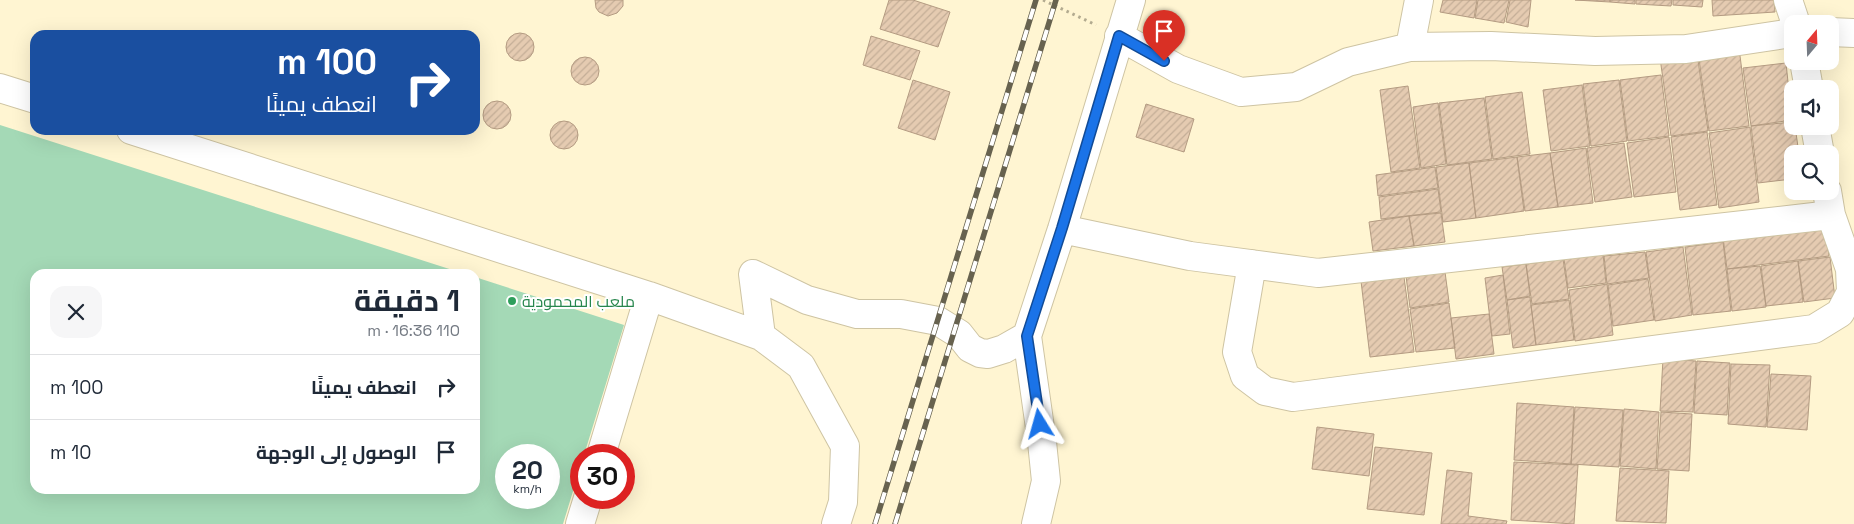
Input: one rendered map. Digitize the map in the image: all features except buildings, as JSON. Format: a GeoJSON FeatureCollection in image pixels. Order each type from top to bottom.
{"type":"FeatureCollection","features":[{"type":"Feature","properties":{"kind":"street"},"geometry":{"type":"LineString","coordinates":[[1036,524],[1046,481],[1027,336],[1062,228],[1130,0]]}},
{"type":"Feature","properties":{"kind":"street"},"geometry":{"type":"LineString","coordinates":[[1410,47],[1419,0]]}},
{"type":"Feature","properties":{"kind":"street"},"geometry":{"type":"LineString","coordinates":[[1788,0],[1793,15]]}},
{"type":"Feature","properties":{"kind":"street"},"geometry":{"type":"LineString","coordinates":[[1839,32],[1854,33]]}},
{"type":"Feature","properties":{"kind":"street"},"geometry":{"type":"LineString","coordinates":[[1119,36],[1178,69],[1240,92],[1296,88],[1348,62],[1410,47],[1491,46],[1595,51],[1686,49],[1784,34]]}},
{"type":"Feature","properties":{"kind":"street"},"geometry":{"type":"LineString","coordinates":[[0,88],[30,97]]}},
{"type":"Feature","properties":{"kind":"street"},"geometry":{"type":"LineString","coordinates":[[147,135],[649,296],[761,336],[802,366],[845,446],[843,502],[836,524]]}},
{"type":"Feature","properties":{"kind":"street"},"geometry":{"type":"LineString","coordinates":[[1062,228],[1190,256],[1252,264],[1318,273],[1829,203],[1850,270],[1851,292],[1840,313],[1814,329],[1293,397],[1265,391],[1245,376],[1237,352],[1252,264]]}},
{"type":"Feature","properties":{"kind":"street"},"geometry":{"type":"LineString","coordinates":[[761,336],[753,274],[807,300],[857,314],[901,314],[938,321],[959,334],[970,348],[980,353],[988,354],[1004,349],[1027,336]]}},
{"type":"Feature","properties":{"kind":"street"},"geometry":{"type":"LineString","coordinates":[[604,444],[649,296]]}},
{"type":"Feature","properties":{"kind":"street"},"geometry":{"type":"LineString","coordinates":[[580,524],[585,509]]}},
{"type":"Feature","properties":{"kind":"path"},"geometry":{"type":"LineString","coordinates":[[1043,0],[1119,36]]}},
{"type":"Feature","properties":{"kind":"green space","name":"ملعب المحمودية"},"geometry":{"type":"Polygon","coordinates":[[[0,125],[449,269],[30,269],[30,494],[480,494],[480,279],[624,325],[587,444],[570,444],[570,501],[563,524],[0,524],[0,125]]]}},
{"type":"Feature","properties":{"kind":"railway"},"geometry":{"type":"LineString","coordinates":[[875,524],[1036,0]]}},
{"type":"Feature","properties":{"kind":"railway"},"geometry":{"type":"LineString","coordinates":[[895,524],[1056,0]]}},
{"type":"Feature","properties":{"kind":"place","name":"ملعب المحمودية"},"geometry":{"type":"Point","coordinates":[512,301]}},
{"type":"Feature","properties":{"kind":"route"},"geometry":{"type":"LineString","coordinates":[[1040,424],[1027,336],[1062,228],[1119,36],[1164,61]]}}]}
